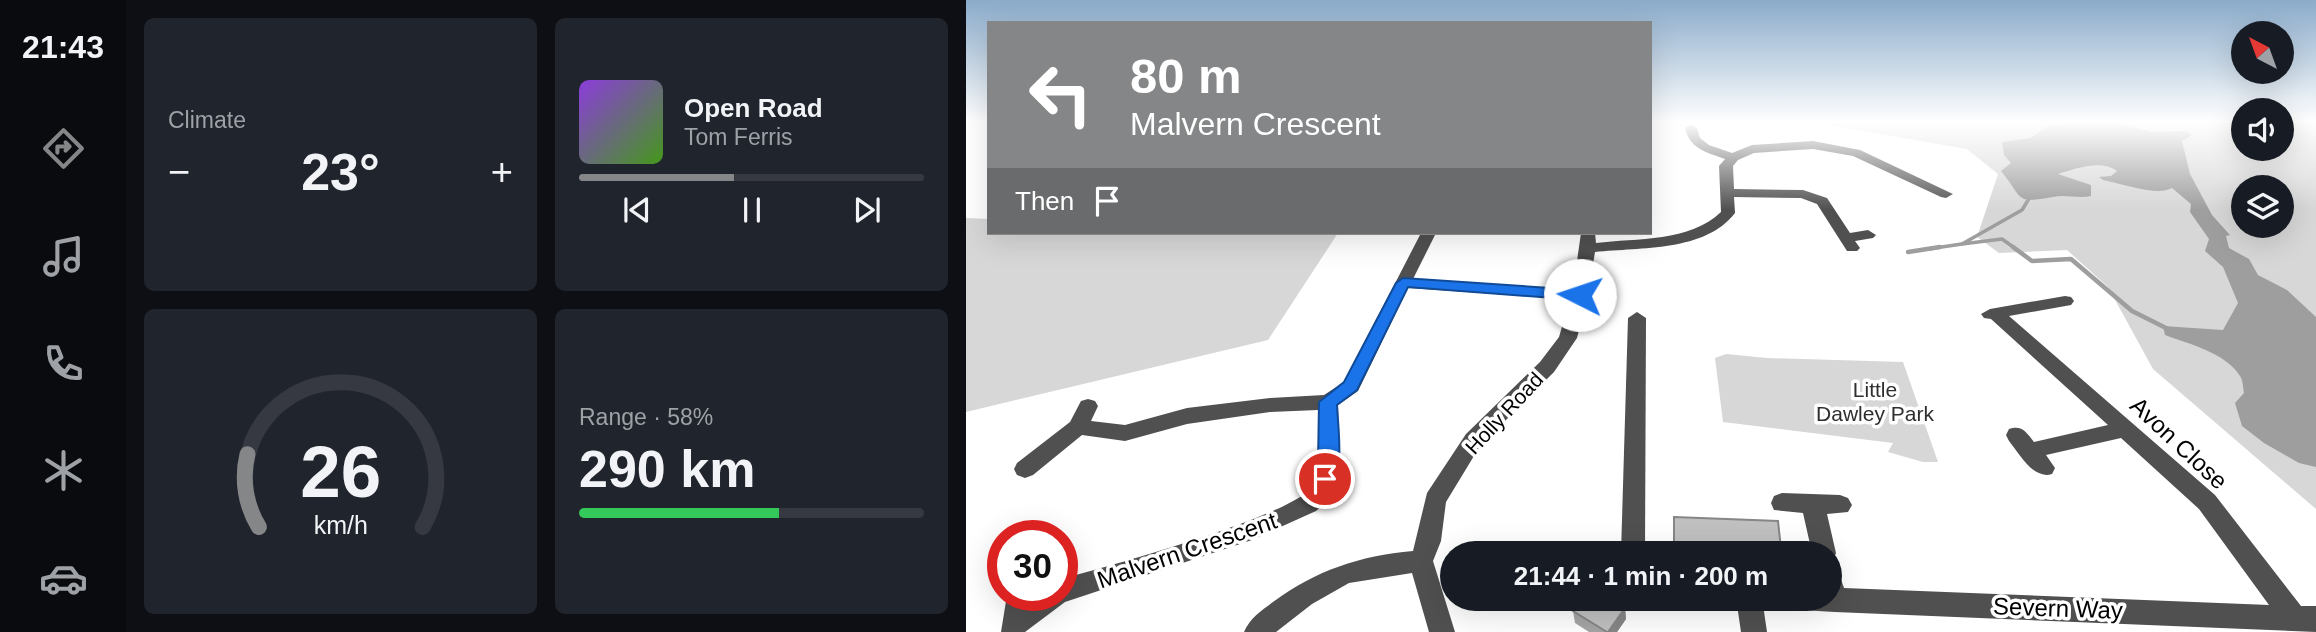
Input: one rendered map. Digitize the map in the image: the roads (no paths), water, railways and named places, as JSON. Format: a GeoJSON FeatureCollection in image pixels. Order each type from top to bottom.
{"type":"FeatureCollection","features":[{"type":"Feature","properties":{"kind":"street"},"geometry":{"type":"LineString","coordinates":[[1716,151],[1733,157]]}},
{"type":"Feature","properties":{"kind":"street"},"geometry":{"type":"LineString","coordinates":[[1588,241],[1684,238],[1713,228],[1728,213],[1726,166],[1733,157],[1746,151]]}},
{"type":"Feature","properties":{"kind":"street"},"geometry":{"type":"LineString","coordinates":[[1848,151],[1946,194]]}},
{"type":"Feature","properties":{"kind":"street"},"geometry":{"type":"LineString","coordinates":[[1727,193],[1802,194],[1822,201],[1850,243],[1868,235]]}},
{"type":"Feature","properties":{"kind":"street"},"geometry":{"type":"LineString","coordinates":[[1078,427],[1125,433],[1187,416],[1270,405],[1328,402],[1351,386],[1427,235]]}},
{"type":"Feature","properties":{"kind":"street","name":"Holly Road"},"geometry":{"type":"LineString","coordinates":[[1421,561],[1429,541],[1434,500],[1473,440],[1547,367],[1567,338],[1580,295],[1588,241]]}},
{"type":"Feature","properties":{"kind":"street"},"geometry":{"type":"LineString","coordinates":[[1403,283],[1580,295]]}},
{"type":"Feature","properties":{"kind":"street","name":"Avon Close"},"geometry":{"type":"LineString","coordinates":[[2065,301],[1989,314],[2126,429],[2207,502],[2305,623]]}},
{"type":"Feature","properties":{"kind":"street"},"geometry":{"type":"LineString","coordinates":[[1633,541],[1637,318]]}},
{"type":"Feature","properties":{"kind":"street","name":"Malvern Crescent"},"geometry":{"type":"LineString","coordinates":[[1078,586],[1222,541],[1294,514],[1322,493],[1328,465],[1328,402]]}},
{"type":"Feature","properties":{"kind":"street"},"geometry":{"type":"LineString","coordinates":[[1026,468],[1078,427],[1088,406]]}},
{"type":"Feature","properties":{"kind":"street"},"geometry":{"type":"LineString","coordinates":[[2030,451],[2126,429]]}},
{"type":"Feature","properties":{"kind":"street"},"geometry":{"type":"LineString","coordinates":[[1782,503],[1840,505]]}},
{"type":"Feature","properties":{"kind":"street"},"geometry":{"type":"LineString","coordinates":[[1813,504],[1821,541]]}},
{"type":"Feature","properties":{"kind":"street"},"geometry":{"type":"LineString","coordinates":[[1257,632],[1302,595],[1336,575],[1378,565],[1421,561],[1442,632]]}},
{"type":"Feature","properties":{"kind":"street","name":"Severn Way"},"geometry":{"type":"LineString","coordinates":[[1842,592],[2305,623]]}},
{"type":"Feature","properties":{"kind":"street"},"geometry":{"type":"LineString","coordinates":[[1013,628],[1035,611]]}},
{"type":"Feature","properties":{"kind":"street"},"geometry":{"type":"LineString","coordinates":[[1751,611],[1754,632]]}},
{"type":"Feature","properties":{"kind":"waterway"},"geometry":{"type":"LineString","coordinates":[[1962,244],[2022,210],[2030,197]]}},
{"type":"Feature","properties":{"kind":"waterway"},"geometry":{"type":"LineString","coordinates":[[1962,244],[2002,239],[2016,249]]}},
{"type":"Feature","properties":{"kind":"waterway"},"geometry":{"type":"LineString","coordinates":[[1928,249],[1962,244]]}},
{"type":"Feature","properties":{"kind":"waterway"},"geometry":{"type":"LineString","coordinates":[[1908,252],[1940,247]]}},
{"type":"Feature","properties":{"kind":"waterway"},"geometry":{"type":"LineString","coordinates":[[2013,247],[2032,261],[2071,259],[2132,311],[2168,329]]}},
{"type":"Feature","properties":{"kind":"park label","name":"Little Dawley Park"},"geometry":{"type":"Point","coordinates":[1875,401]}}]}
